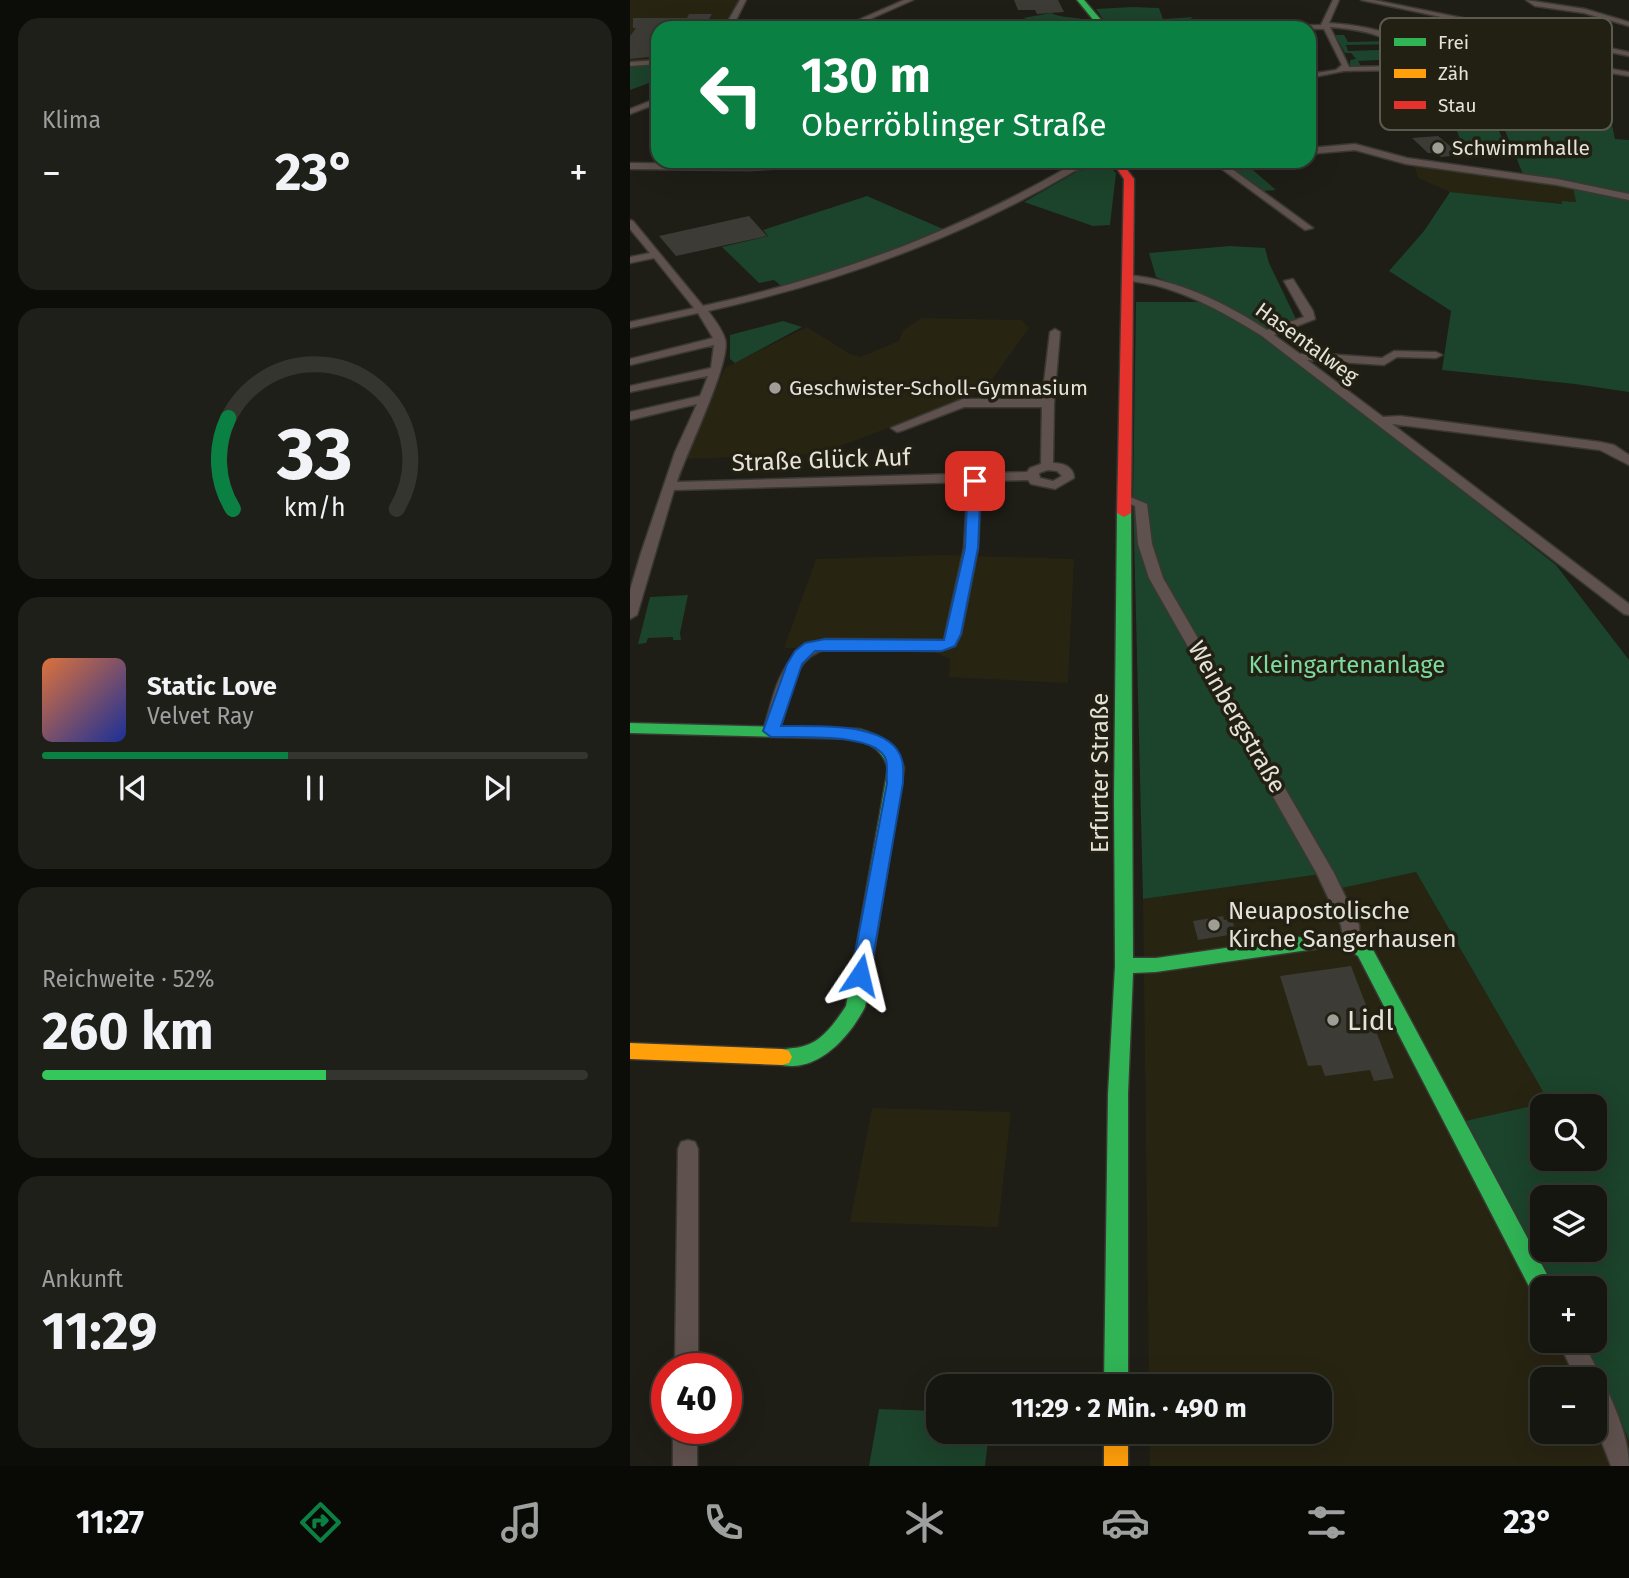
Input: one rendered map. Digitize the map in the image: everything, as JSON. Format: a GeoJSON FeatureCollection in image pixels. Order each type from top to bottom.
{"type":"FeatureCollection","features":[{"type":"Feature","properties":{"kind":"main road"},"geometry":{"type":"LineString","coordinates":[[1080,0],[1098,21]]}},
{"type":"Feature","properties":{"kind":"main road","name":"Erfurter Straße"},"geometry":{"type":"LineString","coordinates":[[1116,1374],[1118,1094],[1124,966],[1122,798],[1126,324],[1129,278],[1128,176],[1125,168]]}},
{"type":"Feature","properties":{"kind":"main road"},"geometry":{"type":"LineString","coordinates":[[630,728],[862,735],[885,746],[895,761],[895,783],[855,1007],[843,1029],[816,1051],[801,1058],[630,1051]]}},
{"type":"Feature","properties":{"kind":"main road"},"geometry":{"type":"LineString","coordinates":[[1124,966],[1156,965],[1329,940],[1351,942]]}},
{"type":"Feature","properties":{"kind":"main road","name":"Weinbergstraße"},"geometry":{"type":"LineString","coordinates":[[1351,942],[1369,957],[1536,1276]]}},
{"type":"Feature","properties":{"kind":"main road"},"geometry":{"type":"LineString","coordinates":[[1116,1444],[1116,1466]]}},
{"type":"Feature","properties":{"kind":"street"},"geometry":{"type":"LineString","coordinates":[[732,21],[743,0]]}},
{"type":"Feature","properties":{"kind":"street"},"geometry":{"type":"LineString","coordinates":[[860,21],[910,0]]}},
{"type":"Feature","properties":{"kind":"street"},"geometry":{"type":"LineString","coordinates":[[1325,26],[1336,0]]}},
{"type":"Feature","properties":{"kind":"street"},"geometry":{"type":"LineString","coordinates":[[1364,0],[1451,18]]}},
{"type":"Feature","properties":{"kind":"street"},"geometry":{"type":"LineString","coordinates":[[1529,0],[1537,5],[1585,11],[1609,18]]}},
{"type":"Feature","properties":{"kind":"street"},"geometry":{"type":"LineString","coordinates":[[1612,19],[1629,24]]}},
{"type":"Feature","properties":{"kind":"street"},"geometry":{"type":"LineString","coordinates":[[1316,26],[1380,33]]}},
{"type":"Feature","properties":{"kind":"street"},"geometry":{"type":"LineString","coordinates":[[1325,26],[1347,62],[1344,69]]}},
{"type":"Feature","properties":{"kind":"street"},"geometry":{"type":"LineString","coordinates":[[630,64],[651,62]]}},
{"type":"Feature","properties":{"kind":"street"},"geometry":{"type":"LineString","coordinates":[[1316,75],[1344,69],[1380,68]]}},
{"type":"Feature","properties":{"kind":"street"},"geometry":{"type":"LineString","coordinates":[[630,112],[651,103]]}},
{"type":"Feature","properties":{"kind":"street"},"geometry":{"type":"LineString","coordinates":[[1316,150],[1355,147],[1406,161],[1558,182],[1629,197]]}},
{"type":"Feature","properties":{"kind":"street"},"geometry":{"type":"LineString","coordinates":[[630,166],[651,166]]}},
{"type":"Feature","properties":{"kind":"street"},"geometry":{"type":"LineString","coordinates":[[630,326],[807,285],[880,259],[1018,201],[1073,168]]}},
{"type":"Feature","properties":{"kind":"street"},"geometry":{"type":"LineString","coordinates":[[1225,168],[1308,229]]}},
{"type":"Feature","properties":{"kind":"street"},"geometry":{"type":"LineString","coordinates":[[630,223],[701,311],[720,341],[715,371],[669,486],[630,615]]}},
{"type":"Feature","properties":{"kind":"street"},"geometry":{"type":"LineString","coordinates":[[630,260],[656,255]]}},
{"type":"Feature","properties":{"kind":"street","name":"Hasentalweg"},"geometry":{"type":"LineString","coordinates":[[1129,278],[1148,279],[1168,285],[1230,313],[1266,334],[1629,611]]}},
{"type":"Feature","properties":{"kind":"street"},"geometry":{"type":"LineString","coordinates":[[1266,334],[1310,319],[1289,281]]}},
{"type":"Feature","properties":{"kind":"street"},"geometry":{"type":"LineString","coordinates":[[1032,476],[1037,469],[1047,466],[1048,403],[1055,332]]}},
{"type":"Feature","properties":{"kind":"street"},"geometry":{"type":"LineString","coordinates":[[630,362],[720,341]]}},
{"type":"Feature","properties":{"kind":"street"},"geometry":{"type":"LineString","coordinates":[[1298,358],[1312,356],[1384,362],[1394,354],[1436,355]]}},
{"type":"Feature","properties":{"kind":"street"},"geometry":{"type":"LineString","coordinates":[[630,389],[715,371]]}},
{"type":"Feature","properties":{"kind":"street"},"geometry":{"type":"LineString","coordinates":[[630,416],[702,399]]}},
{"type":"Feature","properties":{"kind":"street","name":"Straße Glück Auf"},"geometry":{"type":"LineString","coordinates":[[897,428],[963,403],[1048,403]]}},
{"type":"Feature","properties":{"kind":"street"},"geometry":{"type":"LineString","coordinates":[[1380,421],[1400,420],[1600,446],[1610,448],[1629,461]]}},
{"type":"Feature","properties":{"kind":"street","name":"Straße Glück Auf"},"geometry":{"type":"LineString","coordinates":[[669,486],[1032,476],[1038,483],[1051,485],[1060,484],[1068,478],[1068,472],[1064,468],[1047,466]]}},
{"type":"Feature","properties":{"kind":"street"},"geometry":{"type":"LineString","coordinates":[[771,731],[794,664],[800,654],[810,647],[825,644],[947,645],[954,634],[971,548],[975,478]]}},
{"type":"Feature","properties":{"kind":"street","name":"Weinbergstraße"},"geometry":{"type":"LineString","coordinates":[[1125,499],[1141,504],[1145,548],[1153,577],[1182,622],[1325,873],[1350,925],[1351,942]]}},
{"type":"Feature","properties":{"kind":"street"},"geometry":{"type":"LineString","coordinates":[[686,1353],[688,1149]]}},
{"type":"Feature","properties":{"kind":"street"},"geometry":{"type":"LineString","coordinates":[[1607,1424],[1623,1466]]}},
{"type":"Feature","properties":{"kind":"street"},"geometry":{"type":"LineString","coordinates":[[685,1444],[685,1466]]}},
{"type":"Feature","properties":{"kind":"shaded area"},"geometry":{"type":"Polygon","coordinates":[[[630,0],[740,0],[728,21],[651,21],[651,62],[630,63],[630,0]]]}},
{"type":"Feature","properties":{"kind":"shaded area"},"geometry":{"type":"Polygon","coordinates":[[[1414,164],[1573,187],[1576,202],[1562,201],[1562,204],[1450,192],[1418,178],[1414,164]]]}},
{"type":"Feature","properties":{"kind":"shaded area"},"geometry":{"type":"Polygon","coordinates":[[[922,318],[1022,320],[1029,328],[993,378],[971,397],[819,454],[683,459],[725,368],[807,327],[850,354],[860,357],[899,341],[903,330],[922,318]]]}},
{"type":"Feature","properties":{"kind":"shaded area"},"geometry":{"type":"Polygon","coordinates":[[[944,555],[1074,559],[1068,683],[949,677],[950,659],[935,652],[784,648],[816,559],[944,555]]]}},
{"type":"Feature","properties":{"kind":"shaded area"},"geometry":{"type":"Polygon","coordinates":[[[1335,872],[1342,888],[1416,872],[1544,1094],[1530,1094],[1530,1106],[1466,1121],[1537,1276],[1530,1276],[1530,1353],[1586,1353],[1594,1367],[1530,1367],[1530,1444],[1607,1444],[1607,1391],[1629,1441],[1629,1466],[1150,1466],[1149,1444],[1332,1444],[1332,1374],[1149,1374],[1143,899],[1335,872]]]}},
{"type":"Feature","properties":{"kind":"shaded area"},"geometry":{"type":"Polygon","coordinates":[[[872,1108],[1011,1112],[998,1227],[850,1222],[872,1108]]]}},
{"type":"Feature","properties":{"kind":"green space"},"geometry":{"type":"Polygon","coordinates":[[[1159,8],[1163,19],[1193,17],[1187,21],[1104,21],[1096,9],[1159,8]]]}},
{"type":"Feature","properties":{"kind":"green space"},"geometry":{"type":"Polygon","coordinates":[[[1051,13],[1088,21],[1026,21],[1027,19],[1023,18],[1051,13]]]}},
{"type":"Feature","properties":{"kind":"green space"},"geometry":{"type":"Polygon","coordinates":[[[1335,35],[1344,35],[1348,42],[1380,41],[1380,44],[1346,45],[1348,51],[1380,50],[1380,60],[1358,61],[1361,66],[1380,66],[1350,67],[1350,60],[1356,59],[1351,53],[1345,53],[1335,35]]]}},
{"type":"Feature","properties":{"kind":"green space"},"geometry":{"type":"Polygon","coordinates":[[[651,64],[651,82],[630,90],[630,65],[651,64]]]}},
{"type":"Feature","properties":{"kind":"green space"},"geometry":{"type":"Polygon","coordinates":[[[1612,125],[1615,139],[1629,140],[1629,392],[1442,370],[1451,311],[1389,271],[1424,231],[1450,192],[1562,204],[1562,201],[1576,202],[1573,187],[1525,179],[1505,130],[1612,130],[1612,125]]]}},
{"type":"Feature","properties":{"kind":"green space"},"geometry":{"type":"Polygon","coordinates":[[[1457,130],[1499,130],[1507,149],[1495,155],[1470,155],[1464,150],[1457,130]]]}},
{"type":"Feature","properties":{"kind":"green space"},"geometry":{"type":"Polygon","coordinates":[[[1104,168],[1112,169],[1116,173],[1110,225],[1093,226],[1024,202],[1078,171],[1104,168]]]}},
{"type":"Feature","properties":{"kind":"green space"},"geometry":{"type":"Polygon","coordinates":[[[1231,168],[1251,168],[1276,190],[1261,191],[1231,168]]]}},
{"type":"Feature","properties":{"kind":"green space"},"geometry":{"type":"Polygon","coordinates":[[[867,196],[943,229],[852,265],[788,285],[780,285],[774,280],[759,283],[722,247],[768,236],[763,230],[867,196]]]}},
{"type":"Feature","properties":{"kind":"green space"},"geometry":{"type":"Polygon","coordinates":[[[1230,246],[1265,248],[1269,263],[1296,319],[1286,326],[1266,328],[1211,299],[1156,277],[1149,253],[1230,246]]]}},
{"type":"Feature","properties":{"kind":"green space","name":"Kleingartenanlage"},"geometry":{"type":"Polygon","coordinates":[[[1136,302],[1199,302],[1239,321],[1332,388],[1556,565],[1629,660],[1629,1441],[1607,1391],[1607,1367],[1594,1367],[1586,1353],[1607,1353],[1607,1276],[1547,1276],[1539,1262],[1607,1262],[1607,1185],[1530,1185],[1530,1244],[1465,1121],[1530,1106],[1530,1171],[1607,1171],[1607,1094],[1544,1094],[1416,872],[1342,888],[1335,872],[1143,899],[1133,495],[1136,302]]]}},
{"type":"Feature","properties":{"kind":"green space"},"geometry":{"type":"Polygon","coordinates":[[[783,321],[802,327],[735,363],[730,359],[730,335],[783,321]]]}},
{"type":"Feature","properties":{"kind":"green space"},"geometry":{"type":"Polygon","coordinates":[[[688,595],[681,640],[673,640],[673,637],[648,638],[646,643],[638,644],[650,597],[688,595]]]}},
{"type":"Feature","properties":{"kind":"green space"},"geometry":{"type":"Polygon","coordinates":[[[879,1409],[926,1411],[926,1444],[988,1444],[985,1466],[869,1466],[879,1409]]]}},
{"type":"Feature","properties":{"kind":"building"},"geometry":{"type":"Polygon","coordinates":[[[1014,0],[1058,0],[1064,12],[1037,14],[1035,10],[1018,10],[1014,0]]]}},
{"type":"Feature","properties":{"kind":"building"},"geometry":{"type":"Polygon","coordinates":[[[689,14],[712,14],[708,21],[651,21],[651,57],[630,59],[630,36],[636,28],[633,28],[633,18],[687,18],[689,14]]]}},
{"type":"Feature","properties":{"kind":"building","name":"Schwimmhalle"},"geometry":{"type":"Polygon","coordinates":[[[1438,136],[1461,155],[1441,157],[1428,153],[1412,138],[1438,136]]]}},
{"type":"Feature","properties":{"kind":"building"},"geometry":{"type":"Polygon","coordinates":[[[749,216],[767,236],[676,256],[659,236],[749,216]]]}},
{"type":"Feature","properties":{"kind":"building","name":"Neuapostolische Kirche Sangerhausen"},"geometry":{"type":"Polygon","coordinates":[[[1223,916],[1224,920],[1232,919],[1235,930],[1228,931],[1229,935],[1198,940],[1193,921],[1223,916]]]}},
{"type":"Feature","properties":{"kind":"building","name":"Lidl"},"geometry":{"type":"Polygon","coordinates":[[[1351,966],[1394,1078],[1374,1081],[1370,1070],[1325,1076],[1321,1065],[1308,1066],[1280,976],[1351,966]]]}},
{"type":"Feature","properties":{"kind":"traffic: fast"},"geometry":{"type":"LineString","coordinates":[[1080,0],[1098,21]]}},
{"type":"Feature","properties":{"kind":"traffic: fast"},"geometry":{"type":"LineString","coordinates":[[1116,1374],[1118,1094],[1124,966],[1124,513]]}},
{"type":"Feature","properties":{"kind":"traffic: fast"},"geometry":{"type":"LineString","coordinates":[[630,728],[859,734],[883,746],[894,761],[896,768],[855,1007],[826,1044],[806,1054],[782,1057]]}},
{"type":"Feature","properties":{"kind":"traffic: fast"},"geometry":{"type":"LineString","coordinates":[[1124,966],[1156,965],[1336,939],[1351,942],[1365,951],[1536,1276]]}},
{"type":"Feature","properties":{"kind":"traffic: slow"},"geometry":{"type":"LineString","coordinates":[[630,1051],[782,1057]]}},
{"type":"Feature","properties":{"kind":"traffic: slow"},"geometry":{"type":"LineString","coordinates":[[1116,1444],[1116,1466]]}},
{"type":"Feature","properties":{"kind":"traffic: jam"},"geometry":{"type":"LineString","coordinates":[[1121,168],[1129,179],[1124,513]]}},
{"type":"Feature","properties":{"kind":"place","name":"Schwimmhalle"},"geometry":{"type":"Point","coordinates":[1438,148]}},
{"type":"Feature","properties":{"kind":"place","name":"Geschwister-Scholl-Gymnasium"},"geometry":{"type":"Point","coordinates":[775,388]}},
{"type":"Feature","properties":{"kind":"place","name":"Neuapostolische Kirche Sangerhausen"},"geometry":{"type":"Point","coordinates":[1214,925]}},
{"type":"Feature","properties":{"kind":"place","name":"Lidl"},"geometry":{"type":"Point","coordinates":[1333,1020]}},
{"type":"Feature","properties":{"kind":"route"},"geometry":{"type":"LineString","coordinates":[[860,975],[895,783],[894,759],[885,746],[862,735],[771,731],[794,664],[800,654],[810,647],[825,644],[942,646],[950,643],[971,548],[975,481]]}}]}
